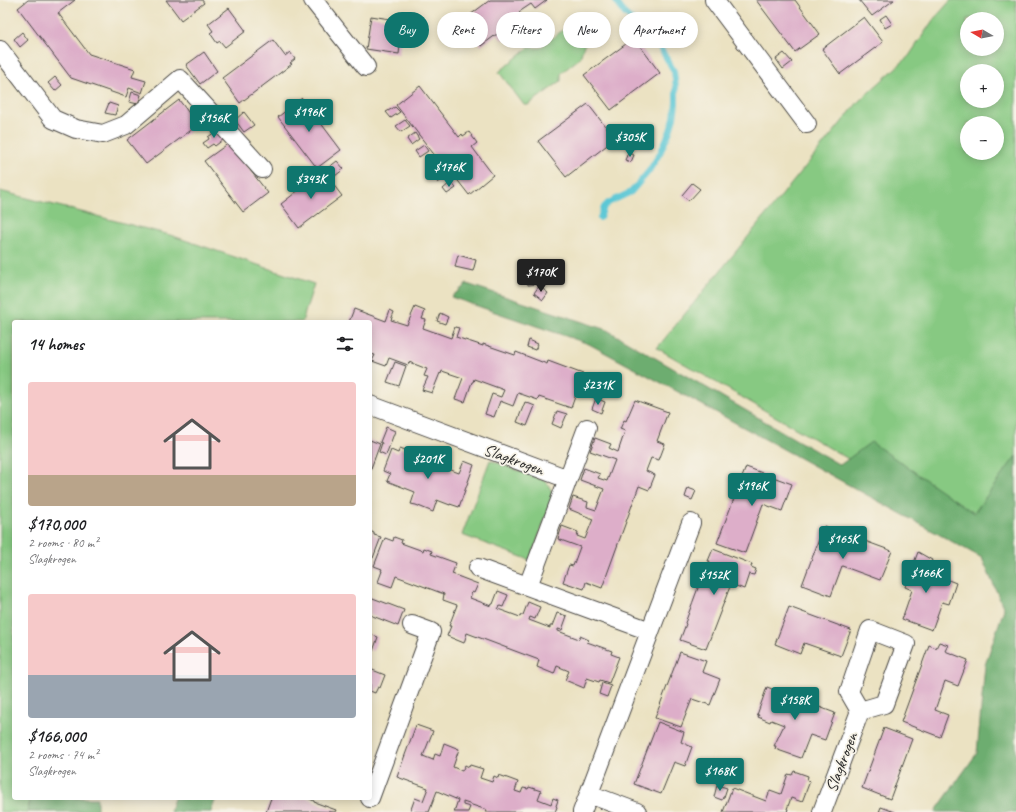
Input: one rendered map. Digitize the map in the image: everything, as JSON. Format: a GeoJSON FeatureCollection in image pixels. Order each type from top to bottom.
{"type":"FeatureCollection","features":[{"type":"Feature","properties":{"kind":"street"},"geometry":{"type":"LineString","coordinates":[[313,0],[366,67]]}},
{"type":"Feature","properties":{"kind":"street"},"geometry":{"type":"LineString","coordinates":[[714,0],[807,124]]}},
{"type":"Feature","properties":{"kind":"street"},"geometry":{"type":"LineString","coordinates":[[0,50],[53,119],[76,129],[103,134],[126,125],[180,79],[262,169]]}},
{"type":"Feature","properties":{"kind":"street","name":"Slagkrogen"},"geometry":{"type":"LineString","coordinates":[[372,406],[568,479]]}},
{"type":"Feature","properties":{"kind":"street"},"geometry":{"type":"LineString","coordinates":[[528,586],[587,428]]}},
{"type":"Feature","properties":{"kind":"street"},"geometry":{"type":"LineString","coordinates":[[582,812],[690,523]]}},
{"type":"Feature","properties":{"kind":"street"},"geometry":{"type":"LineString","coordinates":[[478,568],[650,631]]}},
{"type":"Feature","properties":{"kind":"street"},"geometry":{"type":"LineString","coordinates":[[372,793],[431,632],[412,625]]}},
{"type":"Feature","properties":{"kind":"street","name":"Slagkrogen"},"geometry":{"type":"LineString","coordinates":[[822,812],[860,711]]}},
{"type":"Feature","properties":{"kind":"street"},"geometry":{"type":"LineString","coordinates":[[589,794],[637,812]]}},
{"type":"Feature","properties":{"kind":"street"},"geometry":{"type":"LineString","coordinates":[[365,812],[369,800]]}},
{"type":"Feature","properties":{"kind":"green space"},"geometry":{"type":"Polygon","coordinates":[[[951,0],[1016,0],[1016,476],[983,537],[657,348],[859,101],[909,56],[933,20],[951,0]]]}},
{"type":"Feature","properties":{"kind":"green space"},"geometry":{"type":"Polygon","coordinates":[[[563,30],[563,48],[583,48],[580,58],[561,73],[561,81],[528,105],[524,105],[499,72],[528,48],[555,48],[555,36],[563,30]]]}},
{"type":"Feature","properties":{"kind":"green space"},"geometry":{"type":"Polygon","coordinates":[[[0,191],[170,235],[314,284],[303,320],[12,320],[12,800],[30,800],[27,812],[0,812],[0,191]]]}},
{"type":"Feature","properties":{"kind":"green space"},"geometry":{"type":"Polygon","coordinates":[[[467,284],[607,330],[840,465],[871,442],[974,513],[1016,456],[1016,812],[935,812],[977,753],[985,665],[1004,609],[982,558],[589,344],[451,297],[467,284]]]}},
{"type":"Feature","properties":{"kind":"green space"},"geometry":{"type":"Polygon","coordinates":[[[490,460],[546,481],[551,490],[553,498],[530,560],[462,535],[490,460]]]}},
{"type":"Feature","properties":{"kind":"green space"},"geometry":{"type":"Polygon","coordinates":[[[30,800],[97,800],[97,812],[27,812],[30,800]]]}},
{"type":"Feature","properties":{"kind":"green space"},"geometry":{"type":"Polygon","coordinates":[[[173,800],[215,800],[211,812],[170,812],[173,800]]]}},
{"type":"Feature","properties":{"kind":"building"},"geometry":{"type":"Polygon","coordinates":[[[28,0],[75,0],[58,13],[89,54],[135,69],[132,77],[146,81],[142,93],[129,88],[126,97],[71,78],[18,8],[28,0]]]}},
{"type":"Feature","properties":{"kind":"building"},"geometry":{"type":"Polygon","coordinates":[[[166,0],[202,0],[204,3],[181,20],[166,0]]]}},
{"type":"Feature","properties":{"kind":"building"},"geometry":{"type":"Polygon","coordinates":[[[490,0],[547,0],[535,9],[531,4],[519,12],[496,12],[496,35],[488,41],[488,12],[474,12],[490,0]]]}},
{"type":"Feature","properties":{"kind":"building"},"geometry":{"type":"Polygon","coordinates":[[[756,0],[795,0],[820,34],[795,52],[756,0]]]}},
{"type":"Feature","properties":{"kind":"building"},"geometry":{"type":"Polygon","coordinates":[[[859,0],[894,0],[872,16],[859,0]]]}},
{"type":"Feature","properties":{"kind":"building"},"geometry":{"type":"Polygon","coordinates":[[[229,8],[246,31],[225,47],[220,41],[217,43],[210,33],[213,31],[208,24],[229,8]]]}},
{"type":"Feature","properties":{"kind":"building"},"geometry":{"type":"Polygon","coordinates":[[[886,15],[892,24],[885,28],[880,19],[886,15]]]}},
{"type":"Feature","properties":{"kind":"building"},"geometry":{"type":"Polygon","coordinates":[[[371,16],[384,18],[384,48],[400,48],[399,54],[366,49],[371,16]]]}},
{"type":"Feature","properties":{"kind":"building"},"geometry":{"type":"Polygon","coordinates":[[[864,17],[883,42],[840,74],[822,49],[864,17]]]}},
{"type":"Feature","properties":{"kind":"building"},"geometry":{"type":"Polygon","coordinates":[[[22,32],[28,40],[20,47],[14,39],[22,32]]]}},
{"type":"Feature","properties":{"kind":"building"},"geometry":{"type":"Polygon","coordinates":[[[273,40],[285,56],[290,52],[295,59],[290,63],[292,64],[240,103],[222,78],[273,40]]]}},
{"type":"Feature","properties":{"kind":"building"},"geometry":{"type":"Polygon","coordinates":[[[620,48],[641,48],[660,73],[611,110],[584,75],[620,48]]]}},
{"type":"Feature","properties":{"kind":"building"},"geometry":{"type":"Polygon","coordinates":[[[204,52],[217,71],[200,84],[186,65],[204,52]]]}},
{"type":"Feature","properties":{"kind":"building"},"geometry":{"type":"Polygon","coordinates":[[[784,53],[792,62],[783,69],[776,59],[784,53]]]}},
{"type":"Feature","properties":{"kind":"building"},"geometry":{"type":"Polygon","coordinates":[[[55,77],[62,85],[55,91],[48,83],[55,77]]]}},
{"type":"Feature","properties":{"kind":"building"},"geometry":{"type":"Polygon","coordinates":[[[420,86],[459,137],[462,134],[463,136],[469,132],[477,143],[472,147],[493,175],[469,195],[438,155],[436,157],[396,105],[420,86]]]}},
{"type":"Feature","properties":{"kind":"building"},"geometry":{"type":"Polygon","coordinates":[[[132,92],[141,95],[138,104],[129,102],[132,92]]]}},
{"type":"Feature","properties":{"kind":"building"},"geometry":{"type":"Polygon","coordinates":[[[302,98],[341,150],[317,168],[278,117],[302,98]]]}},
{"type":"Feature","properties":{"kind":"building"},"geometry":{"type":"Polygon","coordinates":[[[179,100],[198,125],[146,164],[127,140],[179,100]]]}},
{"type":"Feature","properties":{"kind":"building"},"geometry":{"type":"Polygon","coordinates":[[[109,103],[118,106],[115,115],[105,113],[109,103]]]}},
{"type":"Feature","properties":{"kind":"building"},"geometry":{"type":"Polygon","coordinates":[[[588,104],[615,139],[566,177],[538,141],[588,104]]]}},
{"type":"Feature","properties":{"kind":"building"},"geometry":{"type":"Polygon","coordinates":[[[395,107],[400,112],[391,118],[386,112],[395,107]]]}},
{"type":"Feature","properties":{"kind":"building"},"geometry":{"type":"Polygon","coordinates":[[[244,112],[254,125],[244,132],[235,120],[244,112]]]}},
{"type":"Feature","properties":{"kind":"building"},"geometry":{"type":"Polygon","coordinates":[[[405,120],[410,126],[401,132],[396,126],[405,120]]]}},
{"type":"Feature","properties":{"kind":"building"},"geometry":{"type":"Polygon","coordinates":[[[218,130],[224,139],[215,146],[213,144],[207,148],[203,143],[209,139],[208,137],[218,130]]]}},
{"type":"Feature","properties":{"kind":"building"},"geometry":{"type":"Polygon","coordinates":[[[415,133],[419,139],[411,145],[407,139],[415,133]]]}},
{"type":"Feature","properties":{"kind":"building"},"geometry":{"type":"Polygon","coordinates":[[[642,137],[643,145],[636,146],[636,138],[642,137]]]}},
{"type":"Feature","properties":{"kind":"building"},"geometry":{"type":"Polygon","coordinates":[[[229,143],[268,193],[243,212],[204,161],[229,143]]]}},
{"type":"Feature","properties":{"kind":"building"},"geometry":{"type":"Polygon","coordinates":[[[424,145],[428,151],[419,157],[415,151],[424,145]]]}},
{"type":"Feature","properties":{"kind":"building"},"geometry":{"type":"Polygon","coordinates":[[[628,153],[634,155],[631,162],[625,160],[628,153]]]}},
{"type":"Feature","properties":{"kind":"building"},"geometry":{"type":"Polygon","coordinates":[[[433,158],[438,164],[429,170],[425,164],[433,158]]]}},
{"type":"Feature","properties":{"kind":"building"},"geometry":{"type":"Polygon","coordinates":[[[337,161],[344,169],[335,176],[328,168],[337,161]]]}},
{"type":"Feature","properties":{"kind":"building"},"geometry":{"type":"Polygon","coordinates":[[[442,170],[446,176],[438,183],[434,177],[442,170]]]}},
{"type":"Feature","properties":{"kind":"building"},"geometry":{"type":"Polygon","coordinates":[[[323,171],[342,196],[299,228],[281,204],[323,171]]]}},
{"type":"Feature","properties":{"kind":"building"},"geometry":{"type":"Polygon","coordinates":[[[451,182],[456,188],[447,194],[443,189],[451,182]]]}},
{"type":"Feature","properties":{"kind":"building"},"geometry":{"type":"Polygon","coordinates":[[[692,183],[700,189],[689,201],[682,195],[692,183]]]}},
{"type":"Feature","properties":{"kind":"building"},"geometry":{"type":"Polygon","coordinates":[[[458,255],[476,260],[473,271],[455,267],[458,255]]]}},
{"type":"Feature","properties":{"kind":"building"},"geometry":{"type":"Polygon","coordinates":[[[535,272],[537,284],[528,285],[526,274],[535,272]]]}},
{"type":"Feature","properties":{"kind":"building"},"geometry":{"type":"Polygon","coordinates":[[[539,286],[548,293],[543,300],[534,293],[539,286]]]}},
{"type":"Feature","properties":{"kind":"building"},"geometry":{"type":"Polygon","coordinates":[[[415,307],[425,311],[422,319],[426,320],[423,328],[451,338],[455,327],[459,328],[456,337],[515,355],[516,352],[547,364],[548,361],[583,374],[571,408],[539,397],[538,400],[518,393],[513,406],[500,401],[494,417],[485,414],[492,394],[501,397],[504,390],[474,379],[465,402],[455,399],[463,378],[442,371],[432,393],[422,390],[428,377],[424,376],[427,369],[409,362],[408,365],[389,358],[386,366],[372,361],[375,355],[372,354],[372,320],[350,320],[354,309],[386,321],[390,310],[394,312],[391,320],[407,325],[415,307]]]}},
{"type":"Feature","properties":{"kind":"building"},"geometry":{"type":"Polygon","coordinates":[[[440,313],[448,317],[445,324],[437,321],[440,313]]]}},
{"type":"Feature","properties":{"kind":"building"},"geometry":{"type":"Polygon","coordinates":[[[529,340],[538,344],[535,350],[527,347],[529,340]]]}},
{"type":"Feature","properties":{"kind":"building"},"geometry":{"type":"Polygon","coordinates":[[[395,362],[406,366],[399,386],[387,382],[395,362]]]}},
{"type":"Feature","properties":{"kind":"building"},"geometry":{"type":"Polygon","coordinates":[[[596,398],[605,402],[601,413],[592,409],[596,398]]]}},
{"type":"Feature","properties":{"kind":"building"},"geometry":{"type":"Polygon","coordinates":[[[635,400],[668,412],[657,441],[665,444],[659,460],[651,458],[646,471],[655,475],[649,490],[639,486],[602,588],[586,582],[584,589],[563,582],[569,565],[573,566],[580,547],[558,539],[562,526],[578,532],[577,536],[585,539],[593,519],[569,509],[573,497],[588,502],[587,507],[596,510],[604,489],[580,480],[584,468],[600,474],[598,478],[607,481],[615,460],[590,451],[595,438],[611,444],[609,448],[618,452],[625,431],[620,429],[624,420],[626,421],[635,400]]]}},
{"type":"Feature","properties":{"kind":"building"},"geometry":{"type":"Polygon","coordinates":[[[525,402],[535,406],[527,426],[517,422],[525,402]]]}},
{"type":"Feature","properties":{"kind":"building"},"geometry":{"type":"Polygon","coordinates":[[[557,411],[567,414],[561,428],[552,424],[557,411]]]}},
{"type":"Feature","properties":{"kind":"building"},"geometry":{"type":"Polygon","coordinates":[[[386,427],[395,431],[386,455],[379,452],[382,443],[380,442],[386,427]]]}},
{"type":"Feature","properties":{"kind":"building"},"geometry":{"type":"Polygon","coordinates":[[[372,441],[380,444],[372,466],[372,441]]]}},
{"type":"Feature","properties":{"kind":"building"},"geometry":{"type":"Polygon","coordinates":[[[400,448],[408,451],[407,454],[429,462],[430,459],[438,462],[437,465],[459,473],[464,461],[474,465],[459,507],[437,500],[433,512],[411,504],[415,492],[387,481],[390,474],[383,471],[391,450],[398,453],[400,448]]]}},
{"type":"Feature","properties":{"kind":"building"},"geometry":{"type":"Polygon","coordinates":[[[746,467],[792,484],[782,511],[763,504],[745,553],[717,543],[746,467]]]}},
{"type":"Feature","properties":{"kind":"building"},"geometry":{"type":"Polygon","coordinates":[[[688,488],[696,491],[692,500],[685,497],[688,488]]]}},
{"type":"Feature","properties":{"kind":"building"},"geometry":{"type":"Polygon","coordinates":[[[824,526],[892,551],[880,580],[842,566],[831,596],[802,585],[824,526]]]}},
{"type":"Feature","properties":{"kind":"building"},"geometry":{"type":"Polygon","coordinates":[[[372,532],[374,535],[381,537],[373,558],[372,532]]]}},
{"type":"Feature","properties":{"kind":"building"},"geometry":{"type":"Polygon","coordinates":[[[394,537],[402,540],[401,543],[423,551],[424,548],[432,551],[431,554],[456,563],[452,574],[478,584],[474,593],[472,592],[470,598],[491,606],[498,591],[508,595],[503,607],[500,606],[498,609],[520,617],[523,615],[528,602],[540,607],[535,619],[530,617],[529,620],[550,628],[557,613],[567,616],[562,630],[558,629],[558,631],[579,639],[580,636],[589,640],[587,642],[612,651],[611,654],[619,657],[609,683],[600,680],[599,682],[587,678],[584,688],[565,680],[569,671],[557,666],[554,674],[537,667],[539,660],[467,633],[464,643],[447,636],[457,605],[443,600],[444,594],[396,576],[392,587],[378,582],[382,569],[374,566],[385,538],[393,541],[394,537]]]}},
{"type":"Feature","properties":{"kind":"building"},"geometry":{"type":"Polygon","coordinates":[[[713,549],[752,564],[751,567],[756,569],[754,575],[749,574],[744,589],[731,584],[706,649],[680,640],[705,569],[706,570],[710,561],[708,561],[713,549]]]}},
{"type":"Feature","properties":{"kind":"building"},"geometry":{"type":"Polygon","coordinates":[[[918,552],[932,560],[928,572],[956,583],[949,604],[942,602],[932,630],[902,619],[912,590],[905,587],[918,552]]]}},
{"type":"Feature","properties":{"kind":"building"},"geometry":{"type":"Polygon","coordinates":[[[372,598],[404,610],[398,626],[372,616],[372,598]]]}},
{"type":"Feature","properties":{"kind":"building"},"geometry":{"type":"Polygon","coordinates":[[[789,607],[851,630],[841,656],[804,643],[800,654],[775,644],[789,607]]]}},
{"type":"Feature","properties":{"kind":"building"},"geometry":{"type":"Polygon","coordinates":[[[372,635],[378,637],[372,651],[372,635]]]}},
{"type":"Feature","properties":{"kind":"building"},"geometry":{"type":"Polygon","coordinates":[[[939,642],[948,645],[945,651],[968,660],[958,686],[945,681],[935,710],[948,715],[940,737],[901,722],[929,645],[936,648],[939,642]]]}},
{"type":"Feature","properties":{"kind":"building"},"geometry":{"type":"Polygon","coordinates":[[[680,652],[706,661],[702,672],[720,679],[710,705],[692,699],[681,727],[655,718],[680,652]]]}},
{"type":"Feature","properties":{"kind":"building"},"geometry":{"type":"Polygon","coordinates":[[[372,670],[385,675],[380,688],[378,687],[375,693],[372,692],[372,670]]]}},
{"type":"Feature","properties":{"kind":"building"},"geometry":{"type":"Polygon","coordinates":[[[602,683],[611,686],[607,697],[599,694],[602,683]]]}},
{"type":"Feature","properties":{"kind":"building"},"geometry":{"type":"Polygon","coordinates":[[[767,687],[835,713],[825,740],[810,735],[801,758],[775,749],[776,746],[774,746],[784,725],[771,720],[770,722],[758,717],[759,715],[757,715],[767,687]]]}},
{"type":"Feature","properties":{"kind":"building"},"geometry":{"type":"Polygon","coordinates":[[[658,722],[684,732],[681,742],[692,747],[685,766],[674,762],[661,794],[634,784],[658,722]]]}},
{"type":"Feature","properties":{"kind":"building"},"geometry":{"type":"Polygon","coordinates":[[[416,725],[433,731],[423,756],[433,760],[435,754],[440,756],[444,743],[459,749],[453,767],[462,771],[465,765],[483,769],[480,778],[492,782],[494,776],[498,778],[499,775],[518,782],[515,791],[521,793],[523,788],[528,789],[529,787],[541,791],[538,799],[551,804],[553,798],[558,800],[555,812],[486,812],[487,810],[463,802],[463,805],[470,807],[468,812],[454,812],[458,800],[437,791],[429,812],[410,812],[415,798],[423,801],[428,788],[397,777],[416,725]]]}},
{"type":"Feature","properties":{"kind":"building"},"geometry":{"type":"Polygon","coordinates":[[[884,728],[912,739],[890,799],[862,788],[884,728]]]}},
{"type":"Feature","properties":{"kind":"building"},"geometry":{"type":"Polygon","coordinates":[[[794,771],[808,776],[807,780],[810,781],[802,802],[791,798],[787,812],[723,812],[732,788],[766,801],[770,790],[781,794],[788,774],[792,775],[794,771]]]}},
{"type":"Feature","properties":{"kind":"building"},"geometry":{"type":"Polygon","coordinates":[[[717,785],[727,788],[722,800],[714,797],[717,785]]]}},
{"type":"Feature","properties":{"kind":"building"},"geometry":{"type":"Polygon","coordinates":[[[270,800],[312,800],[336,810],[335,812],[266,812],[270,800]]]}},
{"type":"Feature","properties":{"kind":"building"},"geometry":{"type":"Polygon","coordinates":[[[881,807],[895,812],[879,812],[881,807]]]}},
{"type":"Feature","properties":{"kind":"waterway"},"geometry":{"type":"LineString","coordinates":[[600,218],[604,207],[608,203],[631,192],[649,171],[660,153],[670,131],[676,103],[674,71],[661,49],[650,35],[625,14],[615,0]]}}]}
